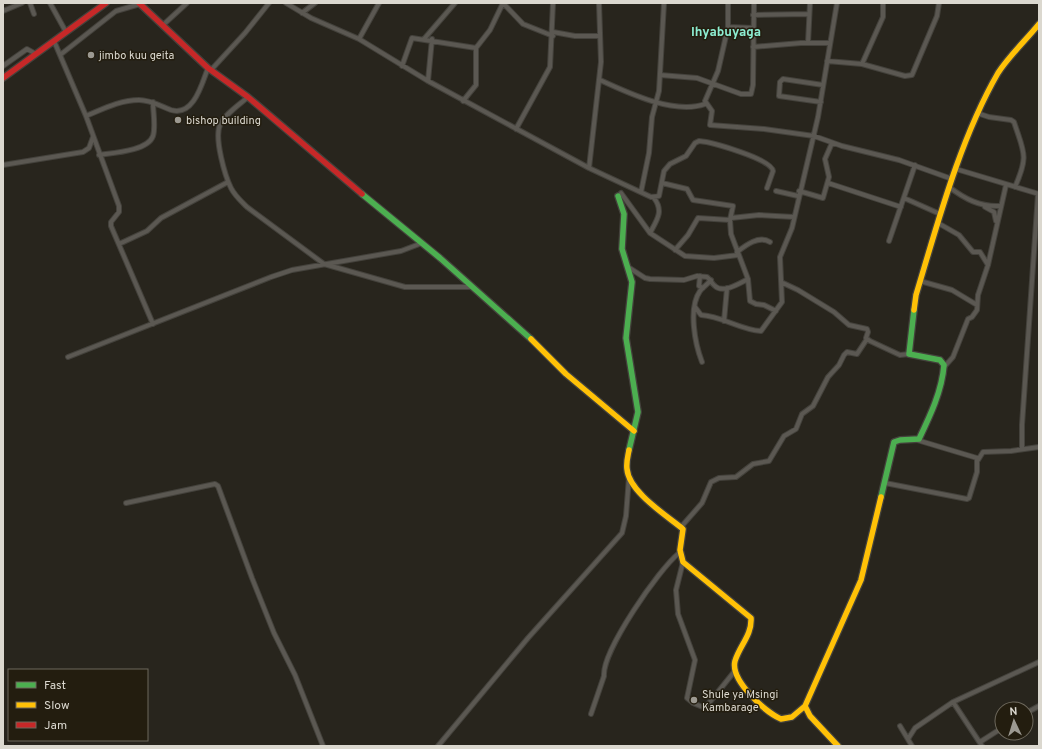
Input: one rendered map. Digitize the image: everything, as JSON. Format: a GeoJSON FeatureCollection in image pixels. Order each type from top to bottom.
{"type":"FeatureCollection","features":[{"type":"Feature","properties":{"kind":"street"},"geometry":{"type":"LineString","coordinates":[[3,12],[22,3]]}},
{"type":"Feature","properties":{"kind":"street"},"geometry":{"type":"LineString","coordinates":[[30,3],[34,14]]}},
{"type":"Feature","properties":{"kind":"street"},"geometry":{"type":"LineString","coordinates":[[50,3],[66,32]]}},
{"type":"Feature","properties":{"kind":"street"},"geometry":{"type":"LineString","coordinates":[[3,78],[106,3]]}},
{"type":"Feature","properties":{"kind":"street"},"geometry":{"type":"LineString","coordinates":[[164,25],[187,3]]}},
{"type":"Feature","properties":{"kind":"street"},"geometry":{"type":"LineString","coordinates":[[86,116],[124,102],[139,100],[153,102],[174,110],[186,109],[197,94],[210,69],[245,33],[269,3]]}},
{"type":"Feature","properties":{"kind":"street"},"geometry":{"type":"LineString","coordinates":[[286,3],[302,13],[359,39],[463,101],[589,168],[654,198],[659,205],[660,212],[650,233]]}},
{"type":"Feature","properties":{"kind":"street"},"geometry":{"type":"LineString","coordinates":[[302,13],[315,3]]}},
{"type":"Feature","properties":{"kind":"street"},"geometry":{"type":"LineString","coordinates":[[359,39],[380,3]]}},
{"type":"Feature","properties":{"kind":"street"},"geometry":{"type":"LineString","coordinates":[[424,39],[455,3]]}},
{"type":"Feature","properties":{"kind":"street"},"geometry":{"type":"LineString","coordinates":[[463,101],[476,85],[476,48],[490,30],[503,3],[523,24],[553,34],[600,36]]}},
{"type":"Feature","properties":{"kind":"street"},"geometry":{"type":"LineString","coordinates":[[516,129],[548,73],[552,61],[553,3]]}},
{"type":"Feature","properties":{"kind":"street"},"geometry":{"type":"LineString","coordinates":[[589,168],[600,80],[599,3]]}},
{"type":"Feature","properties":{"kind":"street"},"geometry":{"type":"LineString","coordinates":[[641,192],[660,75],[664,3]]}},
{"type":"Feature","properties":{"kind":"street"},"geometry":{"type":"LineString","coordinates":[[705,104],[712,82],[718,71],[728,27],[728,3]]}},
{"type":"Feature","properties":{"kind":"street"},"geometry":{"type":"LineString","coordinates":[[660,75],[686,76],[712,82],[734,91],[751,94],[753,86],[754,3]]}},
{"type":"Feature","properties":{"kind":"street"},"geometry":{"type":"LineString","coordinates":[[808,43],[810,3]]}},
{"type":"Feature","properties":{"kind":"street"},"geometry":{"type":"LineString","coordinates":[[695,307],[701,315],[712,316],[741,328],[762,331],[782,302],[783,283],[780,257],[789,238],[798,196],[814,136],[837,3]]}},
{"type":"Feature","properties":{"kind":"street"},"geometry":{"type":"LineString","coordinates":[[862,64],[882,18],[883,3]]}},
{"type":"Feature","properties":{"kind":"street"},"geometry":{"type":"LineString","coordinates":[[827,61],[862,64],[905,76],[912,75],[937,16],[939,3]]}},
{"type":"Feature","properties":{"kind":"street"},"geometry":{"type":"LineString","coordinates":[[60,55],[116,11],[140,4],[210,69],[248,97],[307,149],[422,243],[529,337],[566,374],[634,431]]}},
{"type":"Feature","properties":{"kind":"street"},"geometry":{"type":"LineString","coordinates":[[753,15],[809,14]]}},
{"type":"Feature","properties":{"kind":"street"},"geometry":{"type":"LineString","coordinates":[[909,354],[913,313],[920,281],[949,187],[977,113],[999,72],[1039,24]]}},
{"type":"Feature","properties":{"kind":"street"},"geometry":{"type":"LineString","coordinates":[[728,27],[753,28]]}},
{"type":"Feature","properties":{"kind":"street"},"geometry":{"type":"LineString","coordinates":[[402,66],[407,57],[410,39],[413,38],[432,39],[476,48]]}},
{"type":"Feature","properties":{"kind":"street"},"geometry":{"type":"LineString","coordinates":[[428,81],[432,39]]}},
{"type":"Feature","properties":{"kind":"street"},"geometry":{"type":"LineString","coordinates":[[54,41],[94,136],[99,155],[119,208],[111,222],[153,324]]}},
{"type":"Feature","properties":{"kind":"street"},"geometry":{"type":"LineString","coordinates":[[753,47],[830,43]]}},
{"type":"Feature","properties":{"kind":"street"},"geometry":{"type":"LineString","coordinates":[[3,66],[27,49],[36,54]]}},
{"type":"Feature","properties":{"kind":"street"},"geometry":{"type":"LineString","coordinates":[[821,102],[779,96],[780,82],[783,79],[824,85]]}},
{"type":"Feature","properties":{"kind":"street"},"geometry":{"type":"LineString","coordinates":[[600,80],[656,102],[685,106],[699,106],[705,104]]}},
{"type":"Feature","properties":{"kind":"street"},"geometry":{"type":"LineString","coordinates":[[248,97],[222,121],[219,126],[220,148],[228,182],[238,198],[247,207],[324,264],[404,287],[472,287]]}},
{"type":"Feature","properties":{"kind":"street"},"geometry":{"type":"LineString","coordinates":[[99,155],[136,149],[149,142],[153,132],[153,102]]}},
{"type":"Feature","properties":{"kind":"street"},"geometry":{"type":"LineString","coordinates":[[705,104],[712,111],[711,126],[764,129],[814,136],[915,165],[952,179]]}},
{"type":"Feature","properties":{"kind":"street"},"geometry":{"type":"LineString","coordinates":[[977,113],[989,117],[1011,120],[1014,122],[1024,154],[1022,168],[1015,187]]}},
{"type":"Feature","properties":{"kind":"street"},"geometry":{"type":"LineString","coordinates":[[3,165],[83,152],[89,148],[94,136]]}},
{"type":"Feature","properties":{"kind":"street"},"geometry":{"type":"LineString","coordinates":[[654,198],[660,196],[664,171],[670,164],[683,158],[695,143],[701,141],[738,151],[770,166],[773,171],[767,188]]}},
{"type":"Feature","properties":{"kind":"street"},"geometry":{"type":"LineString","coordinates":[[800,191],[823,198],[829,175],[825,162],[832,142]]}},
{"type":"Feature","properties":{"kind":"street"},"geometry":{"type":"LineString","coordinates":[[889,241],[915,165]]}},
{"type":"Feature","properties":{"kind":"street"},"geometry":{"type":"LineString","coordinates":[[956,169],[1039,194],[1022,425],[1022,449]]}},
{"type":"Feature","properties":{"kind":"street"},"geometry":{"type":"LineString","coordinates":[[119,244],[147,231],[162,218],[228,182]]}},
{"type":"Feature","properties":{"kind":"street"},"geometry":{"type":"LineString","coordinates":[[662,183],[687,190],[691,199],[700,202],[731,206],[733,208],[731,234],[748,279],[750,302],[763,304],[776,311]]}},
{"type":"Feature","properties":{"kind":"street"},"geometry":{"type":"LineString","coordinates":[[828,183],[901,207]]}},
{"type":"Feature","properties":{"kind":"street"},"geometry":{"type":"LineString","coordinates":[[918,440],[930,413],[944,366],[953,357],[967,321],[977,310],[1006,185]]}},
{"type":"Feature","properties":{"kind":"street"},"geometry":{"type":"LineString","coordinates":[[949,187],[965,198],[983,205],[994,212],[997,223]]}},
{"type":"Feature","properties":{"kind":"street"},"geometry":{"type":"LineString","coordinates":[[776,191],[798,196]]}},
{"type":"Feature","properties":{"kind":"street"},"geometry":{"type":"LineString","coordinates":[[619,194],[650,233],[675,250],[691,258],[723,258],[738,253],[746,245],[761,240],[770,242]]}},
{"type":"Feature","properties":{"kind":"street"},"geometry":{"type":"LineString","coordinates":[[438,746],[528,638],[622,533],[626,516],[629,476],[627,461],[638,412],[626,338],[632,286],[622,249],[624,214],[619,194]]}},
{"type":"Feature","properties":{"kind":"street"},"geometry":{"type":"LineString","coordinates":[[904,198],[940,214]]}},
{"type":"Feature","properties":{"kind":"street"},"geometry":{"type":"LineString","coordinates":[[983,205],[1000,206]]}},
{"type":"Feature","properties":{"kind":"street"},"geometry":{"type":"LineString","coordinates":[[675,250],[688,235],[698,218],[731,219],[764,215],[794,217]]}},
{"type":"Feature","properties":{"kind":"street"},"geometry":{"type":"LineString","coordinates":[[938,223],[959,235],[973,252],[979,251],[988,265]]}},
{"type":"Feature","properties":{"kind":"street"},"geometry":{"type":"LineString","coordinates":[[68,358],[271,277],[324,264],[401,251],[422,243]]}},
{"type":"Feature","properties":{"kind":"street"},"geometry":{"type":"LineString","coordinates":[[628,267],[645,278],[650,279],[684,280],[700,276],[707,277],[718,288],[727,288],[748,279]]}},
{"type":"Feature","properties":{"kind":"street"},"geometry":{"type":"LineString","coordinates":[[700,276],[699,286],[703,288]]}},
{"type":"Feature","properties":{"kind":"street"},"geometry":{"type":"LineString","coordinates":[[702,362],[694,326],[695,307],[699,292],[711,280]]}},
{"type":"Feature","properties":{"kind":"street"},"geometry":{"type":"LineString","coordinates":[[920,281],[952,290],[977,305]]}},
{"type":"Feature","properties":{"kind":"street"},"geometry":{"type":"LineString","coordinates":[[681,527],[704,500],[711,482],[719,478],[736,477],[753,464],[769,461],[784,436],[796,429],[802,414],[813,406],[828,377],[839,365],[844,355],[847,352],[856,354],[867,339],[866,330],[848,325],[834,312],[798,290],[783,283]]}},
{"type":"Feature","properties":{"kind":"street"},"geometry":{"type":"LineString","coordinates":[[724,320],[727,288]]}},
{"type":"Feature","properties":{"kind":"street"},"geometry":{"type":"LineString","coordinates":[[867,339],[889,351],[902,355],[909,354],[940,360],[944,366]]}},
{"type":"Feature","properties":{"kind":"street"},"geometry":{"type":"LineString","coordinates":[[734,672],[774,718],[787,720],[792,718],[805,706],[861,580],[894,442],[898,440],[918,440],[975,457],[978,460]]}},
{"type":"Feature","properties":{"kind":"street"},"geometry":{"type":"LineString","coordinates":[[885,483],[967,499],[971,493],[977,472],[978,460],[983,452],[1011,451],[1039,447]]}},
{"type":"Feature","properties":{"kind":"street"},"geometry":{"type":"LineString","coordinates":[[629,476],[639,492],[681,527],[683,537],[679,553],[682,562],[676,590],[678,614],[695,660],[687,698],[697,706],[705,708],[734,672],[736,660],[752,623],[751,618],[682,562]]}},
{"type":"Feature","properties":{"kind":"street"},"geometry":{"type":"LineString","coordinates":[[126,503],[215,484],[218,486],[254,585],[274,632],[295,675],[323,746]]}},
{"type":"Feature","properties":{"kind":"street"},"geometry":{"type":"LineString","coordinates":[[591,714],[604,676],[610,652],[632,613],[667,564],[679,553]]}},
{"type":"Feature","properties":{"kind":"street"},"geometry":{"type":"LineString","coordinates":[[908,739],[915,728],[953,702],[1039,662]]}},
{"type":"Feature","properties":{"kind":"street"},"geometry":{"type":"LineString","coordinates":[[953,702],[981,744],[994,734]]}},
{"type":"Feature","properties":{"kind":"street"},"geometry":{"type":"LineString","coordinates":[[805,706],[810,716],[838,746]]}},
{"type":"Feature","properties":{"kind":"street"},"geometry":{"type":"LineString","coordinates":[[900,726],[912,746]]}},
{"type":"Feature","properties":{"kind":"traffic: fast"},"geometry":{"type":"LineString","coordinates":[[362,194],[440,258],[531,339]]}},
{"type":"Feature","properties":{"kind":"traffic: fast"},"geometry":{"type":"LineString","coordinates":[[618,196],[624,214],[622,249],[632,282],[626,338],[638,412],[629,450]]}},
{"type":"Feature","properties":{"kind":"traffic: fast"},"geometry":{"type":"LineString","coordinates":[[881,497],[894,442],[900,440],[919,439],[935,403],[943,375],[944,365],[940,360],[909,354],[914,310]]}},
{"type":"Feature","properties":{"kind":"traffic: slow"},"geometry":{"type":"LineString","coordinates":[[914,310],[916,295],[951,181],[972,125],[984,98],[998,73],[1012,54],[1039,24]]}},
{"type":"Feature","properties":{"kind":"traffic: slow"},"geometry":{"type":"LineString","coordinates":[[531,339],[566,374],[634,431]]}},
{"type":"Feature","properties":{"kind":"traffic: slow"},"geometry":{"type":"LineString","coordinates":[[629,450],[627,469],[629,478],[634,486],[658,510],[683,529],[680,550],[683,562],[751,618],[750,630],[735,661],[735,669],[743,686],[766,710],[781,719],[792,717],[805,706]]}},
{"type":"Feature","properties":{"kind":"traffic: slow"},"geometry":{"type":"LineString","coordinates":[[838,746],[810,716],[805,706],[861,580],[881,497]]}},
{"type":"Feature","properties":{"kind":"traffic: jam"},"geometry":{"type":"LineString","coordinates":[[3,78],[106,3]]}},
{"type":"Feature","properties":{"kind":"traffic: jam"},"geometry":{"type":"LineString","coordinates":[[139,3],[208,68],[248,97],[362,194]]}},
{"type":"Feature","properties":{"kind":"place","name":"jimbo kuu geita"},"geometry":{"type":"Point","coordinates":[91,55]}},
{"type":"Feature","properties":{"kind":"place","name":"bishop building"},"geometry":{"type":"Point","coordinates":[178,120]}},
{"type":"Feature","properties":{"kind":"place","name":"Shule ya Msingi Kambarage"},"geometry":{"type":"Point","coordinates":[694,700]}},
{"type":"Feature","properties":{"kind":"district","name":"Ihyabuyaga"},"geometry":{"type":"Point","coordinates":[726,31]}}]}
